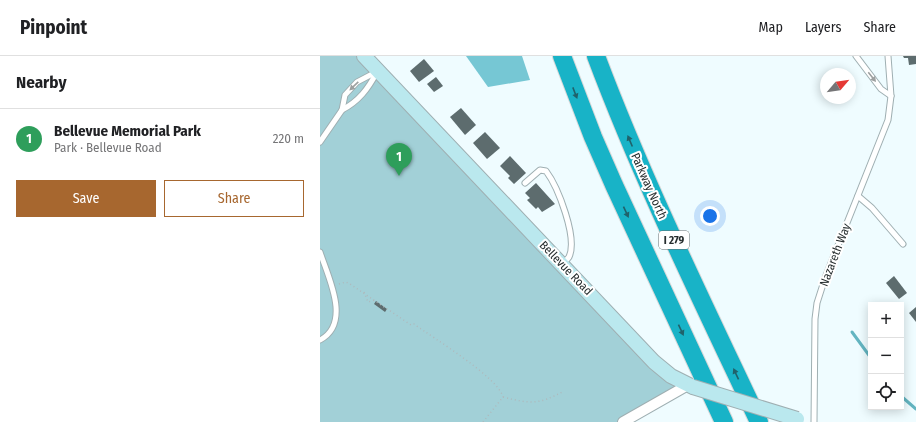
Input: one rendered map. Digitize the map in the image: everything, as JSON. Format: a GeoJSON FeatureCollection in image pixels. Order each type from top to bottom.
{"type":"FeatureCollection","features":[{"type":"Feature","properties":{"kind":"highway","name":"I 279"},"geometry":{"type":"LineString","coordinates":[[562,56],[614,186],[724,422]]}},
{"type":"Feature","properties":{"kind":"highway","name":"Parkway North"},"geometry":{"type":"LineString","coordinates":[[596,56],[620,119],[652,192],[759,422]]}},
{"type":"Feature","properties":{"kind":"street","name":"Bellevue Road"},"geometry":{"type":"LineString","coordinates":[[364,56],[654,362],[671,376],[690,386],[801,421]]}},
{"type":"Feature","properties":{"kind":"street"},"geometry":{"type":"LineString","coordinates":[[623,422],[690,386]]}},
{"type":"Feature","properties":{"kind":"lane"},"geometry":{"type":"LineString","coordinates":[[856,56],[881,89],[891,96]]}},
{"type":"Feature","properties":{"kind":"lane","name":"Nazareth Way"},"geometry":{"type":"LineString","coordinates":[[814,422],[817,303],[888,120],[891,96],[888,56]]}},
{"type":"Feature","properties":{"kind":"lane"},"geometry":{"type":"LineString","coordinates":[[320,142],[342,110],[345,95],[357,82],[378,71]]}},
{"type":"Feature","properties":{"kind":"lane"},"geometry":{"type":"LineString","coordinates":[[342,110],[354,104],[366,92],[378,71]]}},
{"type":"Feature","properties":{"kind":"lane"},"geometry":{"type":"LineString","coordinates":[[525,183],[540,170],[546,171],[559,192],[565,210],[570,248],[568,258],[562,264]]}},
{"type":"Feature","properties":{"kind":"lane"},"geometry":{"type":"LineString","coordinates":[[858,196],[872,208],[903,244]]}},
{"type":"Feature","properties":{"kind":"lane"},"geometry":{"type":"LineString","coordinates":[[320,252],[332,286],[338,309],[333,326],[325,337],[320,340]]}},
{"type":"Feature","properties":{"kind":"path"},"geometry":{"type":"LineString","coordinates":[[332,286],[346,282],[364,292],[411,325],[414,324],[486,376],[501,391],[503,397]]}},
{"type":"Feature","properties":{"kind":"path"},"geometry":{"type":"LineString","coordinates":[[364,292],[368,302],[376,300]]}},
{"type":"Feature","properties":{"kind":"path"},"geometry":{"type":"LineString","coordinates":[[503,397],[531,403],[545,401],[564,391]]}},
{"type":"Feature","properties":{"kind":"path"},"geometry":{"type":"LineString","coordinates":[[483,422],[503,397]]}},
{"type":"Feature","properties":{"kind":"shaded area"},"geometry":{"type":"Polygon","coordinates":[[[320,56],[364,56],[562,264],[688,385],[619,422],[320,422],[320,56]]]}},
{"type":"Feature","properties":{"kind":"shaded area"},"geometry":{"type":"Polygon","coordinates":[[[466,56],[522,56],[530,80],[488,87],[466,56]]]}},
{"type":"Feature","properties":{"kind":"building"},"geometry":{"type":"Polygon","coordinates":[[[903,56],[916,56],[916,64],[909,65],[908,58],[904,58],[903,56]]]}},
{"type":"Feature","properties":{"kind":"building"},"geometry":{"type":"Polygon","coordinates":[[[424,59],[434,71],[419,82],[410,71],[424,59]]]}},
{"type":"Feature","properties":{"kind":"building"},"geometry":{"type":"Polygon","coordinates":[[[436,77],[443,86],[434,92],[427,84],[436,77]]]}},
{"type":"Feature","properties":{"kind":"building"},"geometry":{"type":"Polygon","coordinates":[[[461,108],[476,125],[465,135],[450,117],[461,108]]]}},
{"type":"Feature","properties":{"kind":"building"},"geometry":{"type":"Polygon","coordinates":[[[485,132],[500,148],[487,159],[473,143],[485,132]]]}},
{"type":"Feature","properties":{"kind":"building"},"geometry":{"type":"Polygon","coordinates":[[[510,156],[526,173],[514,184],[508,178],[510,176],[500,166],[510,156]]]}},
{"type":"Feature","properties":{"kind":"building"},"geometry":{"type":"Polygon","coordinates":[[[536,183],[555,204],[542,212],[538,207],[536,209],[527,200],[530,198],[525,193],[536,183]]]}},
{"type":"Feature","properties":{"kind":"building"},"geometry":{"type":"Polygon","coordinates":[[[894,276],[907,293],[899,299],[886,283],[894,276]]]}},
{"type":"Feature","properties":{"kind":"building"},"geometry":{"type":"Polygon","coordinates":[[[376,301],[387,309],[385,312],[374,304],[376,301]]]}},
{"type":"Feature","properties":{"kind":"building"},"geometry":{"type":"Polygon","coordinates":[[[916,307],[916,322],[909,313],[916,307]]]}},
{"type":"Feature","properties":{"kind":"waterway"},"geometry":{"type":"LineString","coordinates":[[852,332],[868,354]]}},
{"type":"Feature","properties":{"kind":"waterway"},"geometry":{"type":"LineString","coordinates":[[904,399],[916,409]]}},
{"type":"Feature","properties":{"kind":"place","name":"Bellevue Memorial Park"},"geometry":{"type":"Point","coordinates":[399,176]}}]}
